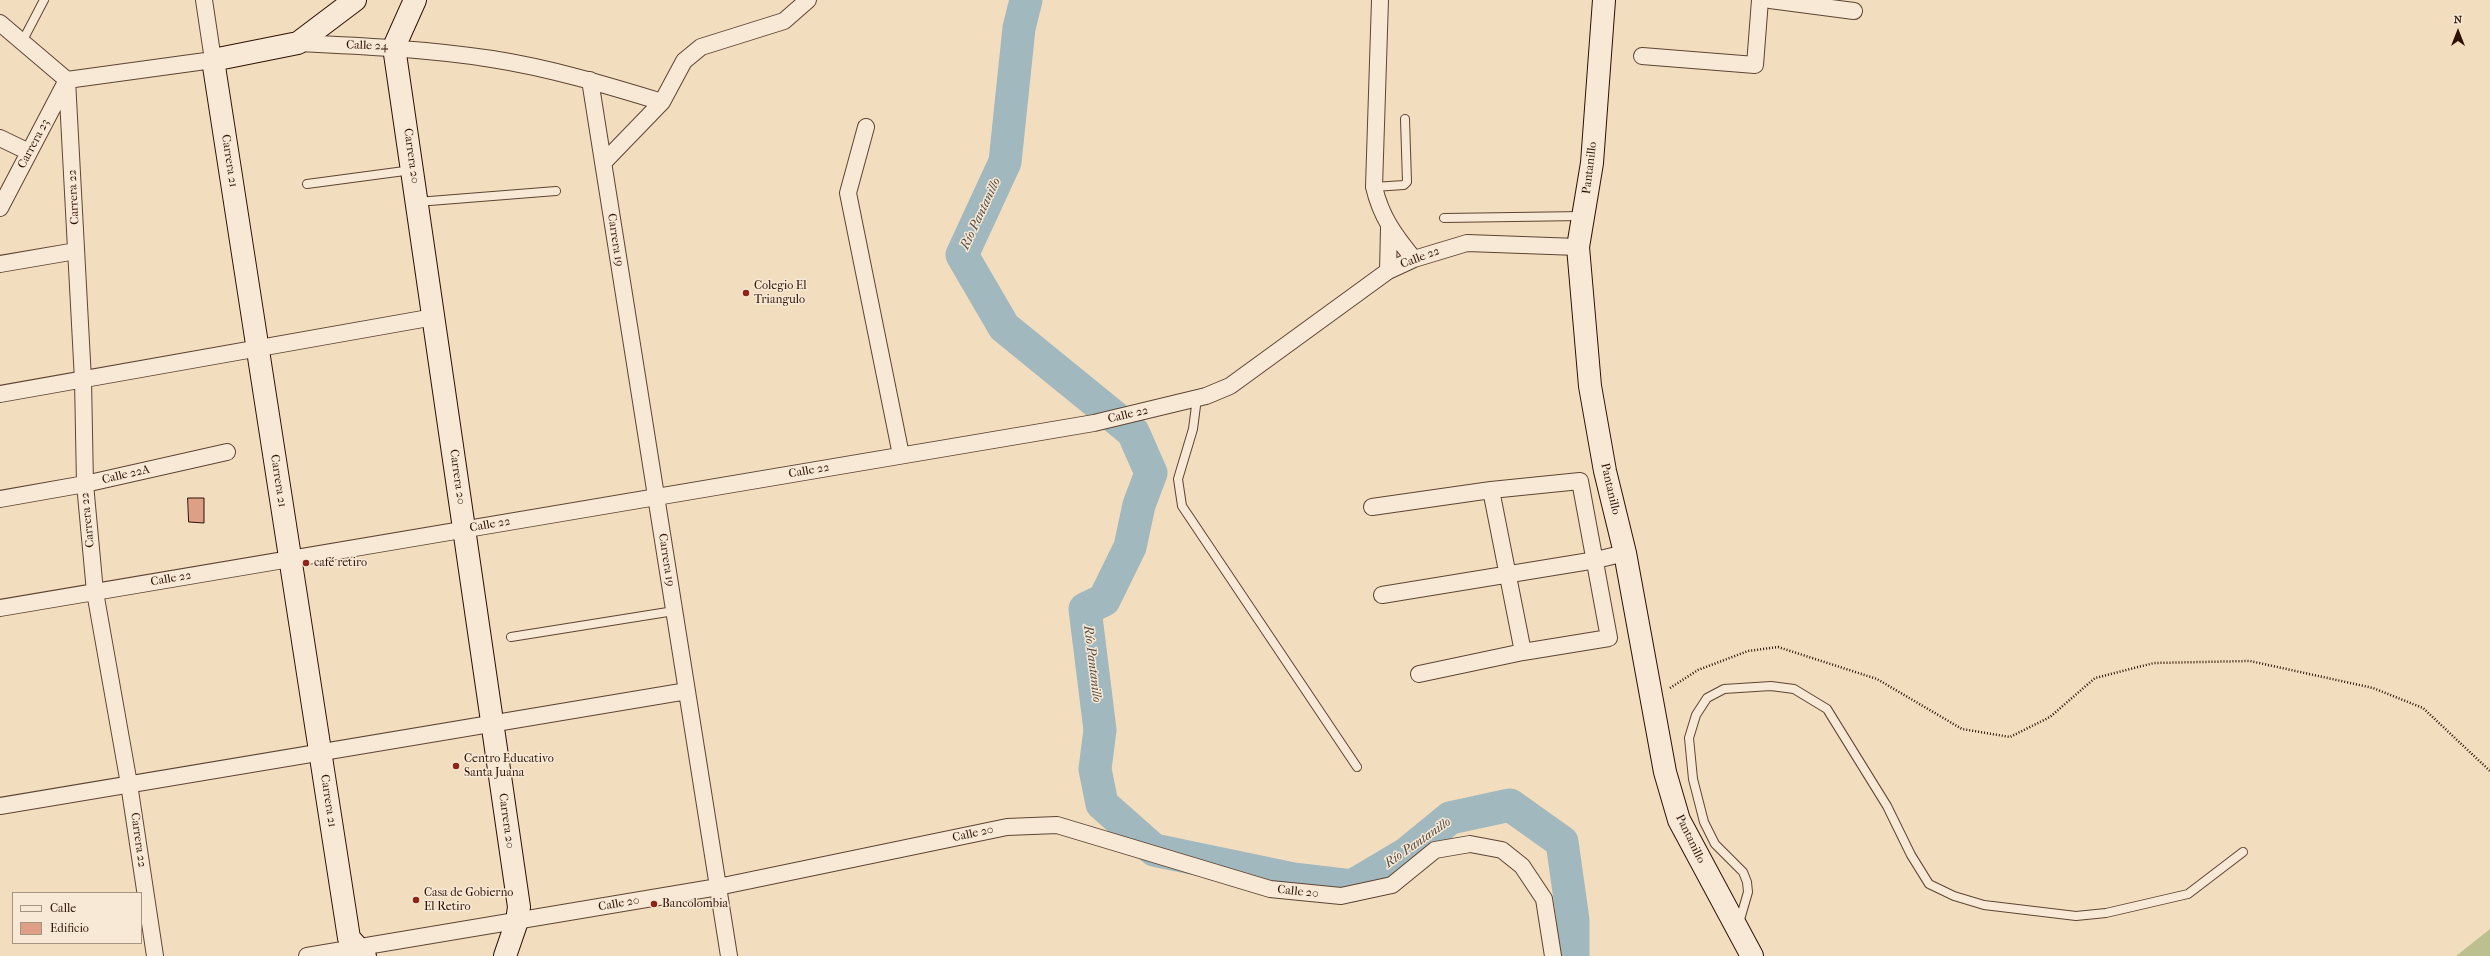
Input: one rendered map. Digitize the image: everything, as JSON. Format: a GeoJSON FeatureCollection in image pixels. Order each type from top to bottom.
{"type":"FeatureCollection","features":[{"type":"Feature","properties":{"kind":"main road"},"geometry":{"type":"LineString","coordinates":[[298,43],[355,0]]}},
{"type":"Feature","properties":{"kind":"main road"},"geometry":{"type":"LineString","coordinates":[[394,47],[415,0]]}},
{"type":"Feature","properties":{"kind":"main road","name":"Pantanillo"},"geometry":{"type":"LineString","coordinates":[[1604,0],[1592,163],[1578,247],[1590,386],[1605,471],[1625,553],[1665,772],[1679,820],[1752,956]]}},
{"type":"Feature","properties":{"kind":"main road","name":"Calle 24"},"geometry":{"type":"LineString","coordinates":[[213,60],[298,43]]}},
{"type":"Feature","properties":{"kind":"main road","name":"Carrera 20"},"geometry":{"type":"LineString","coordinates":[[394,47],[519,907],[518,921],[505,956]]}},
{"type":"Feature","properties":{"kind":"main road","name":"Carrera 21"},"geometry":{"type":"LineString","coordinates":[[213,60],[349,938],[362,952]]}},
{"type":"Feature","properties":{"kind":"street","name":"Carrera 21"},"geometry":{"type":"LineString","coordinates":[[204,0],[213,60]]}},
{"type":"Feature","properties":{"kind":"street"},"geometry":{"type":"LineString","coordinates":[[603,163],[662,102],[684,60],[701,47],[784,21],[808,0]]}},
{"type":"Feature","properties":{"kind":"street"},"geometry":{"type":"LineString","coordinates":[[1380,0],[1374,187],[1378,204],[1389,228],[1414,260]]}},
{"type":"Feature","properties":{"kind":"street"},"geometry":{"type":"LineString","coordinates":[[1642,56],[1755,65],[1760,0]]}},
{"type":"Feature","properties":{"kind":"street"},"geometry":{"type":"LineString","coordinates":[[1770,0],[1854,10]]}},
{"type":"Feature","properties":{"kind":"street"},"geometry":{"type":"LineString","coordinates":[[0,23],[67,80]]}},
{"type":"Feature","properties":{"kind":"street","name":"Calle 24"},"geometry":{"type":"LineString","coordinates":[[298,43],[394,47],[493,59],[590,80],[662,102]]}},
{"type":"Feature","properties":{"kind":"street","name":"Calle 24"},"geometry":{"type":"LineString","coordinates":[[67,80],[213,60]]}},
{"type":"Feature","properties":{"kind":"street","name":"Carrera 23"},"geometry":{"type":"LineString","coordinates":[[0,208],[67,80]]}},
{"type":"Feature","properties":{"kind":"street","name":"Carrera 22"},"geometry":{"type":"LineString","coordinates":[[67,80],[83,380],[84,484],[95,592],[129,784],[155,956]]}},
{"type":"Feature","properties":{"kind":"street","name":"Carrera 19"},"geometry":{"type":"LineString","coordinates":[[590,80],[729,956]]}},
{"type":"Feature","properties":{"kind":"street"},"geometry":{"type":"LineString","coordinates":[[866,127],[848,193],[901,455]]}},
{"type":"Feature","properties":{"kind":"street"},"geometry":{"type":"LineString","coordinates":[[0,138],[29,152]]}},
{"type":"Feature","properties":{"kind":"street"},"geometry":{"type":"LineString","coordinates":[[1388,271],[1389,228]]}},
{"type":"Feature","properties":{"kind":"street","name":"Calle 22"},"geometry":{"type":"LineString","coordinates":[[0,608],[1094,423],[1198,398],[1230,386],[1388,271],[1414,260],[1467,243],[1578,247]]}},
{"type":"Feature","properties":{"kind":"street"},"geometry":{"type":"LineString","coordinates":[[0,264],[76,251]]}},
{"type":"Feature","properties":{"kind":"street"},"geometry":{"type":"LineString","coordinates":[[0,394],[434,317]]}},
{"type":"Feature","properties":{"kind":"street","name":"Calle 22A"},"geometry":{"type":"LineString","coordinates":[[0,499],[84,484],[227,452]]}},
{"type":"Feature","properties":{"kind":"street"},"geometry":{"type":"LineString","coordinates":[[1372,507],[1491,490],[1580,481],[1596,560],[1609,638],[1523,652],[1419,674]]}},
{"type":"Feature","properties":{"kind":"street"},"geometry":{"type":"LineString","coordinates":[[1491,490],[1523,652]]}},
{"type":"Feature","properties":{"kind":"street"},"geometry":{"type":"LineString","coordinates":[[1382,595],[1508,573],[1596,560],[1625,553]]}},
{"type":"Feature","properties":{"kind":"street"},"geometry":{"type":"LineString","coordinates":[[0,806],[687,691]]}},
{"type":"Feature","properties":{"kind":"street","name":"Calle 20"},"geometry":{"type":"LineString","coordinates":[[306,956],[362,952],[518,921],[718,887],[1007,827],[1057,825],[1270,889],[1341,896],[1392,885],[1435,850],[1470,844],[1502,850],[1522,866],[1544,899],[1553,956]]}},
{"type":"Feature","properties":{"kind":"lane"},"geometry":{"type":"LineString","coordinates":[[22,42],[44,0]]}},
{"type":"Feature","properties":{"kind":"lane"},"geometry":{"type":"LineString","coordinates":[[1374,187],[1404,185],[1407,182],[1405,119]]}},
{"type":"Feature","properties":{"kind":"lane"},"geometry":{"type":"LineString","coordinates":[[307,184],[413,170]]}},
{"type":"Feature","properties":{"kind":"lane"},"geometry":{"type":"LineString","coordinates":[[417,202],[556,191]]}},
{"type":"Feature","properties":{"kind":"lane"},"geometry":{"type":"LineString","coordinates":[[1444,218],[1584,216]]}},
{"type":"Feature","properties":{"kind":"lane"},"geometry":{"type":"LineString","coordinates":[[1198,398],[1193,429],[1178,480],[1182,506],[1357,767]]}},
{"type":"Feature","properties":{"kind":"lane"},"geometry":{"type":"LineString","coordinates":[[511,637],[674,611]]}},
{"type":"Feature","properties":{"kind":"lane"},"geometry":{"type":"LineString","coordinates":[[1737,930],[1748,892],[1747,882],[1743,872],[1715,844],[1704,822],[1692,779],[1689,738],[1696,715],[1707,698],[1724,689],[1770,686],[1794,689],[1827,708],[1887,806],[1911,855],[1929,884],[1962,898],[1984,905],[2076,916],[2106,913],[2188,894],[2243,852]]}},
{"type":"Feature","properties":{"kind":"path"},"geometry":{"type":"LineString","coordinates":[[1652,700],[1698,670],[1748,651],[1778,647],[1877,679],[1962,729],[2010,737],[2050,717],[2095,678],[2154,663],[2250,661],[2372,688],[2423,708],[2490,771]]}},
{"type":"Feature","properties":{"kind":"green space"},"geometry":{"type":"Polygon","coordinates":[[[2490,929],[2490,956],[2456,956],[2490,929]]]}},
{"type":"Feature","properties":{"kind":"building"},"geometry":{"type":"Polygon","coordinates":[[[188,498],[204,498],[204,523],[189,522],[188,498]]]}},
{"type":"Feature","properties":{"kind":"waterway","name":"Río Pantanillo"},"geometry":{"type":"LineString","coordinates":[[1026,0],[1019,28],[1005,162],[962,255],[1004,327],[1133,432],[1151,473],[1139,505],[1130,547],[1104,600],[1085,609],[1100,730],[1095,769],[1102,804],[1154,850],[1293,879],[1352,886],[1406,854],[1450,818],[1510,805],[1562,842],[1573,920],[1573,956]]}},
{"type":"Feature","properties":{"kind":"place","name":"Colegio El Triangulo"},"geometry":{"type":"Point","coordinates":[746,293]}},
{"type":"Feature","properties":{"kind":"place","name":"café retiro"},"geometry":{"type":"Point","coordinates":[306,563]}},
{"type":"Feature","properties":{"kind":"place","name":"Centro Educativo Santa Juana"},"geometry":{"type":"Point","coordinates":[456,766]}},
{"type":"Feature","properties":{"kind":"place","name":"Casa de Gobierno El Retiro"},"geometry":{"type":"Point","coordinates":[416,900]}},
{"type":"Feature","properties":{"kind":"place","name":"Bancolombia"},"geometry":{"type":"Point","coordinates":[654,904]}}]}
